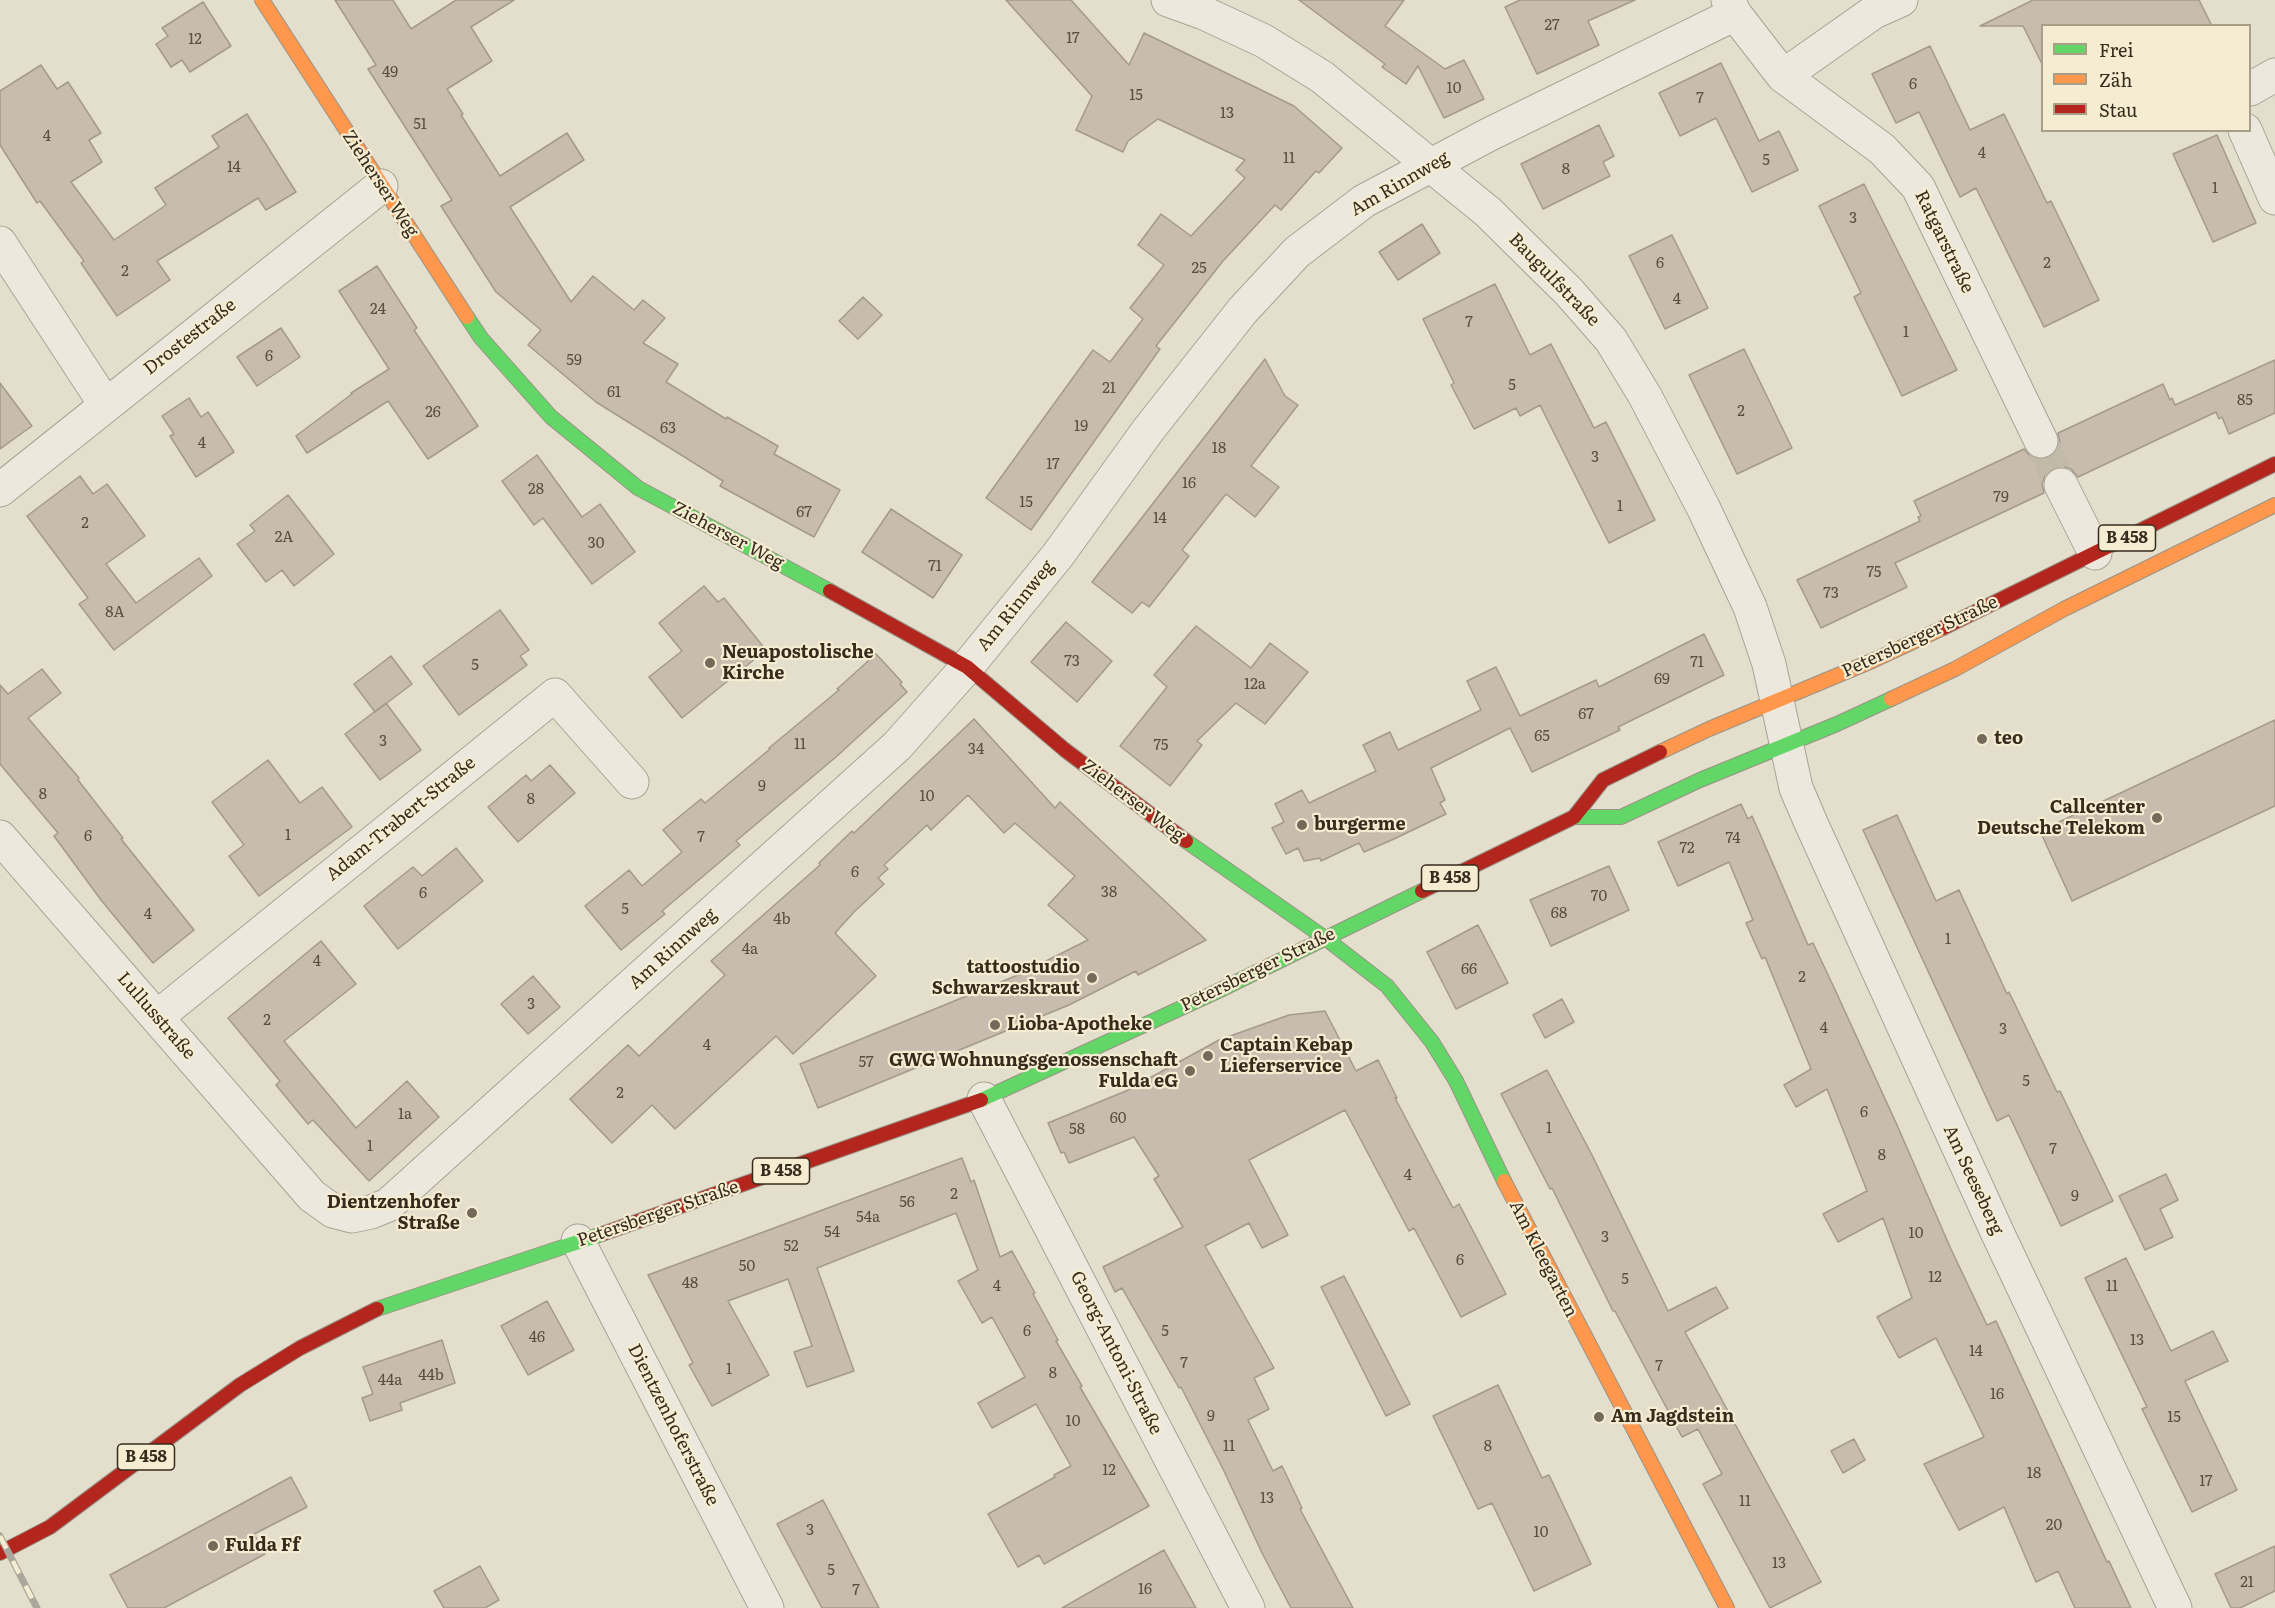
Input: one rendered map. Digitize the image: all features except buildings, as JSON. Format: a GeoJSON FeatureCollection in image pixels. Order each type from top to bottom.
{"type":"FeatureCollection","features":[{"type":"Feature","properties":{"kind":"main road","name":"Zieherser Weg"},"geometry":{"type":"LineString","coordinates":[[262,0],[481,338],[550,417],[638,488],[894,625],[967,667],[1065,750],[1224,869],[1324,938]]}},
{"type":"Feature","properties":{"kind":"main road","name":"Petersberger Straße"},"geometry":{"type":"LineString","coordinates":[[0,1553],[50,1527],[213,1404],[300,1348],[372,1311],[698,1201],[984,1099],[1206,997],[1574,817],[1603,780],[1709,729],[1872,661],[2095,554],[2275,464]]}},
{"type":"Feature","properties":{"kind":"main road","name":"Petersberger Straße"},"geometry":{"type":"LineString","coordinates":[[1574,817],[1621,818],[1700,780],[1837,724],[1938,677],[2092,594],[2275,505]]}},
{"type":"Feature","properties":{"kind":"main road","name":"Am Kleegarten"},"geometry":{"type":"LineString","coordinates":[[1324,938],[1386,986],[1400,1000],[1432,1042],[1456,1081],[1525,1224],[1727,1608]]}},
{"type":"Feature","properties":{"kind":"street","name":"Baugulfstraße"},"geometry":{"type":"LineString","coordinates":[[1168,0],[1214,17],[1264,41],[1331,84],[1488,212],[1569,292],[1611,340],[1645,396],[1704,509],[1750,607],[1769,664],[1786,745]]}},
{"type":"Feature","properties":{"kind":"street"},"geometry":{"type":"LineString","coordinates":[[1783,76],[1874,12],[1901,0]]}},
{"type":"Feature","properties":{"kind":"street","name":"Am Rinnweg"},"geometry":{"type":"LineString","coordinates":[[312,1196],[333,1211],[352,1216],[388,1206],[897,746],[967,667],[1058,555],[1149,429],[1236,320],[1297,252],[1364,201],[1731,7]]}},
{"type":"Feature","properties":{"kind":"street","name":"Ratgarstraße"},"geometry":{"type":"LineString","coordinates":[[1731,7],[1783,76],[1882,149],[1918,187],[2041,441]]}},
{"type":"Feature","properties":{"kind":"street"},"geometry":{"type":"LineString","coordinates":[[2251,88],[2275,75]]}},
{"type":"Feature","properties":{"kind":"street"},"geometry":{"type":"LineString","coordinates":[[2246,132],[2275,198]]}},
{"type":"Feature","properties":{"kind":"street","name":"Drostestraße"},"geometry":{"type":"LineString","coordinates":[[0,490],[381,186]]}},
{"type":"Feature","properties":{"kind":"street"},"geometry":{"type":"LineString","coordinates":[[0,243],[105,404]]}},
{"type":"Feature","properties":{"kind":"street"},"geometry":{"type":"LineString","coordinates":[[2061,485],[2095,554]]}},
{"type":"Feature","properties":{"kind":"street","name":"Adam-Trabert-Straße"},"geometry":{"type":"LineString","coordinates":[[157,1017],[555,695],[632,782]]}},
{"type":"Feature","properties":{"kind":"street","name":"Am Seeseberg"},"geometry":{"type":"LineString","coordinates":[[1786,745],[1796,788],[1821,844],[1998,1234],[2175,1608]]}},
{"type":"Feature","properties":{"kind":"street","name":"Lullusstraße"},"geometry":{"type":"LineString","coordinates":[[0,837],[312,1196]]}},
{"type":"Feature","properties":{"kind":"street","name":"Georg-Antoni-Straße"},"geometry":{"type":"LineString","coordinates":[[984,1099],[1248,1608]]}},
{"type":"Feature","properties":{"kind":"street","name":"Dientzenhoferstraße"},"geometry":{"type":"LineString","coordinates":[[578,1241],[767,1608]]}},
{"type":"Feature","properties":{"kind":"tunnel"},"geometry":{"type":"LineString","coordinates":[[2041,441],[2061,485]]}},
{"type":"Feature","properties":{"kind":"railway"},"geometry":{"type":"LineString","coordinates":[[0,1536],[37,1608]]}},
{"type":"Feature","properties":{"kind":"traffic: fast"},"geometry":{"type":"LineString","coordinates":[[467,317],[481,338],[551,417],[638,488],[830,591]]}},
{"type":"Feature","properties":{"kind":"traffic: fast"},"geometry":{"type":"LineString","coordinates":[[1574,817],[1621,817],[1700,780],[1837,724],[1891,699]]}},
{"type":"Feature","properties":{"kind":"traffic: fast"},"geometry":{"type":"LineString","coordinates":[[1186,841],[1325,938],[1387,986],[1432,1042],[1456,1081],[1504,1181]]}},
{"type":"Feature","properties":{"kind":"traffic: fast"},"geometry":{"type":"LineString","coordinates":[[981,1100],[1216,992],[1422,891]]}},
{"type":"Feature","properties":{"kind":"traffic: fast"},"geometry":{"type":"LineString","coordinates":[[377,1309],[602,1234]]}},
{"type":"Feature","properties":{"kind":"traffic: slow"},"geometry":{"type":"LineString","coordinates":[[262,0],[467,317]]}},
{"type":"Feature","properties":{"kind":"traffic: slow"},"geometry":{"type":"LineString","coordinates":[[1891,699],[1955,669],[2064,609],[2275,505]]}},
{"type":"Feature","properties":{"kind":"traffic: slow"},"geometry":{"type":"LineString","coordinates":[[1660,752],[1943,628]]}},
{"type":"Feature","properties":{"kind":"traffic: slow"},"geometry":{"type":"LineString","coordinates":[[1504,1181],[1727,1608]]}},
{"type":"Feature","properties":{"kind":"traffic: jam"},"geometry":{"type":"LineString","coordinates":[[1943,628],[2275,464]]}},
{"type":"Feature","properties":{"kind":"traffic: jam"},"geometry":{"type":"LineString","coordinates":[[830,591],[967,667],[1065,750],[1186,841]]}},
{"type":"Feature","properties":{"kind":"traffic: jam"},"geometry":{"type":"LineString","coordinates":[[1422,891],[1574,817],[1603,780],[1660,752]]}},
{"type":"Feature","properties":{"kind":"traffic: jam"},"geometry":{"type":"LineString","coordinates":[[602,1234],[981,1100]]}},
{"type":"Feature","properties":{"kind":"traffic: jam"},"geometry":{"type":"LineString","coordinates":[[0,1553],[50,1527],[240,1385],[300,1348],[377,1309]]}},
{"type":"Feature","properties":{"kind":"place","name":"Neuapostolische Kirche"},"geometry":{"type":"Point","coordinates":[710,663]}},
{"type":"Feature","properties":{"kind":"place","name":"teo"},"geometry":{"type":"Point","coordinates":[1982,739]}},
{"type":"Feature","properties":{"kind":"place","name":"Callcenter Deutsche Telekom"},"geometry":{"type":"Point","coordinates":[2157,818]}},
{"type":"Feature","properties":{"kind":"place","name":"burgerme"},"geometry":{"type":"Point","coordinates":[1302,825]}},
{"type":"Feature","properties":{"kind":"place","name":"tattoostudio Schwarzeskraut"},"geometry":{"type":"Point","coordinates":[1092,978]}},
{"type":"Feature","properties":{"kind":"place","name":"Lioba-Apotheke"},"geometry":{"type":"Point","coordinates":[995,1025]}},
{"type":"Feature","properties":{"kind":"place","name":"Captain Kebap Lieferservice"},"geometry":{"type":"Point","coordinates":[1208,1056]}},
{"type":"Feature","properties":{"kind":"place","name":"GWG Wohnungsgenossenschaft Fulda eG"},"geometry":{"type":"Point","coordinates":[1190,1071]}},
{"type":"Feature","properties":{"kind":"place","name":"Dientzenhofer Straße"},"geometry":{"type":"Point","coordinates":[472,1213]}},
{"type":"Feature","properties":{"kind":"place","name":"Am Jagdstein"},"geometry":{"type":"Point","coordinates":[1599,1417]}},
{"type":"Feature","properties":{"kind":"place","name":"Fulda Ff"},"geometry":{"type":"Point","coordinates":[213,1546]}}]}
